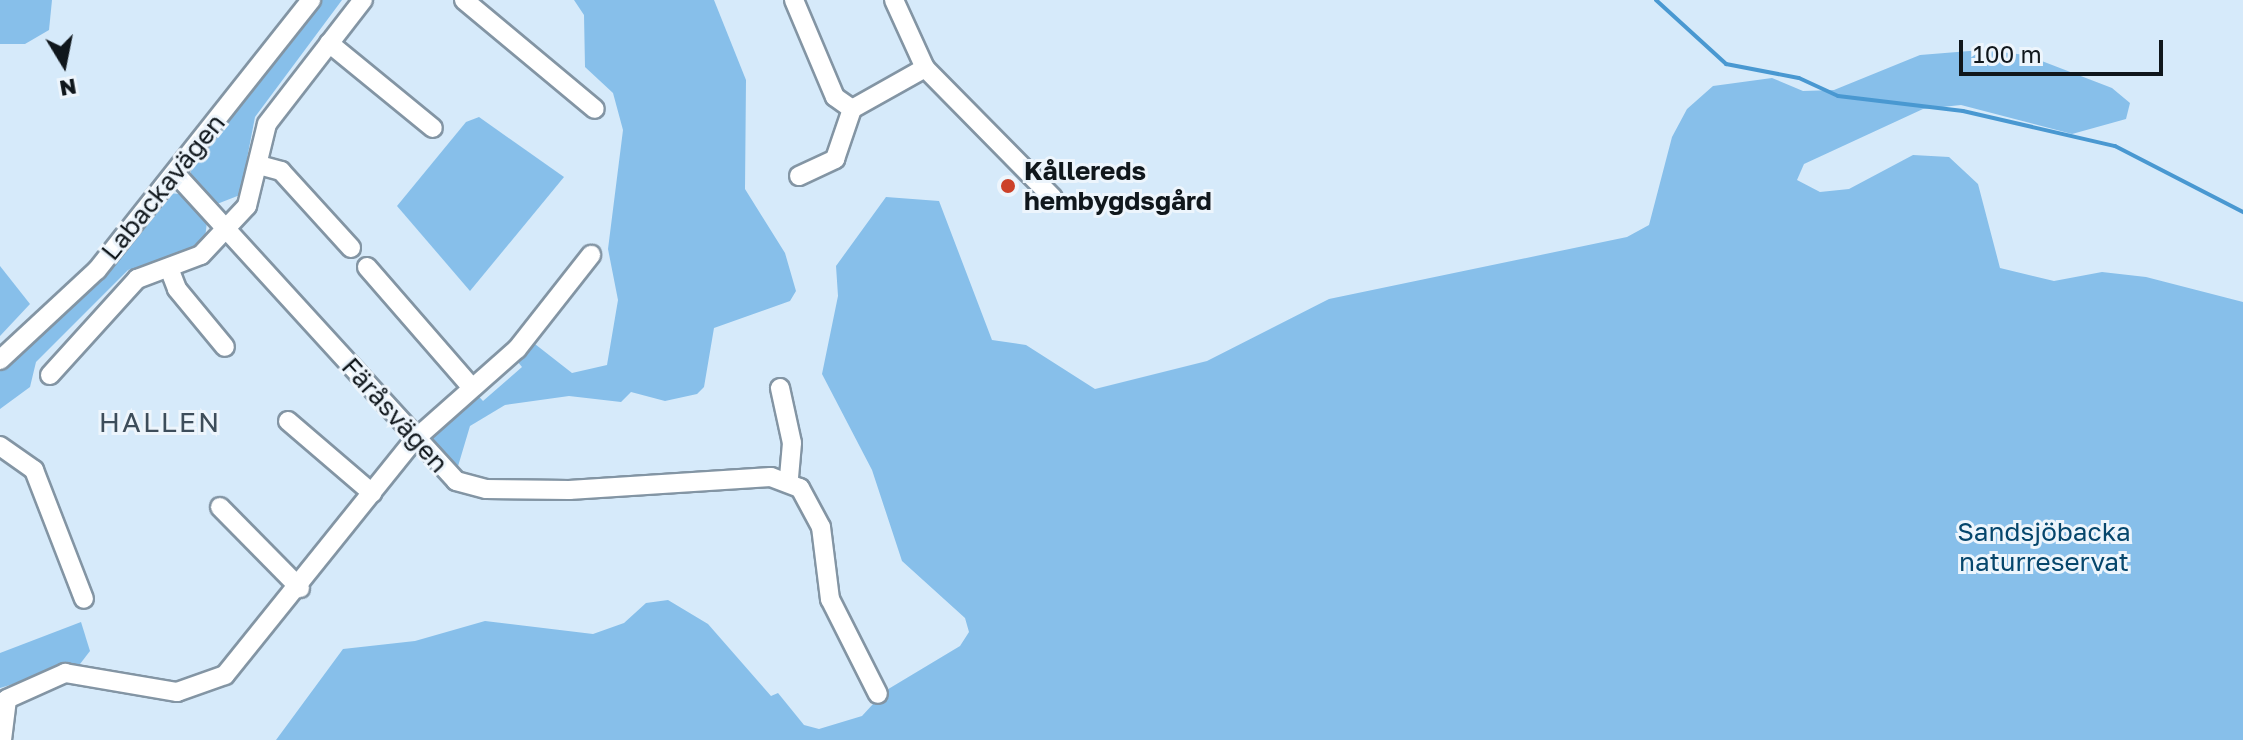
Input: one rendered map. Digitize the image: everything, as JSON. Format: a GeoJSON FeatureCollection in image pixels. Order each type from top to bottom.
{"type":"FeatureCollection","features":[{"type":"Feature","properties":{"kind":"street","name":"Labackavägen"},"geometry":{"type":"LineString","coordinates":[[0,360],[72,296],[175,173],[311,0]]}},
{"type":"Feature","properties":{"kind":"street"},"geometry":{"type":"LineString","coordinates":[[50,375],[137,279],[201,255],[247,206],[267,124],[363,0]]}},
{"type":"Feature","properties":{"kind":"street"},"geometry":{"type":"LineString","coordinates":[[464,0],[595,109]]}},
{"type":"Feature","properties":{"kind":"street"},"geometry":{"type":"LineString","coordinates":[[794,0],[835,97],[852,109]]}},
{"type":"Feature","properties":{"kind":"street"},"geometry":{"type":"LineString","coordinates":[[894,0],[925,68],[1053,198]]}},
{"type":"Feature","properties":{"kind":"street"},"geometry":{"type":"LineString","coordinates":[[329,43],[433,128]]}},
{"type":"Feature","properties":{"kind":"street"},"geometry":{"type":"LineString","coordinates":[[799,176],[835,159],[852,109],[925,68]]}},
{"type":"Feature","properties":{"kind":"street"},"geometry":{"type":"LineString","coordinates":[[259,165],[292,181],[351,248]]}},
{"type":"Feature","properties":{"kind":"street","name":"Färåsvägen"},"geometry":{"type":"LineString","coordinates":[[175,173],[229,226],[414,440],[456,481],[486,489],[789,481]]}},
{"type":"Feature","properties":{"kind":"street"},"geometry":{"type":"LineString","coordinates":[[2,740],[7,699],[65,673],[166,691],[202,687],[239,661],[300,588],[414,440],[517,349],[591,255]]}},
{"type":"Feature","properties":{"kind":"street"},"geometry":{"type":"LineString","coordinates":[[367,267],[472,388]]}},
{"type":"Feature","properties":{"kind":"street"},"geometry":{"type":"LineString","coordinates":[[169,268],[177,289],[225,347]]}},
{"type":"Feature","properties":{"kind":"street"},"geometry":{"type":"LineString","coordinates":[[780,388],[792,443],[789,481],[816,511],[830,599],[878,694]]}},
{"type":"Feature","properties":{"kind":"street"},"geometry":{"type":"LineString","coordinates":[[288,421],[372,493]]}},
{"type":"Feature","properties":{"kind":"street"},"geometry":{"type":"LineString","coordinates":[[0,446],[34,470],[84,599]]}},
{"type":"Feature","properties":{"kind":"street"},"geometry":{"type":"LineString","coordinates":[[220,507],[300,588]]}},
{"type":"Feature","properties":{"kind":"green space"},"geometry":{"type":"Polygon","coordinates":[[[0,0],[52,0],[49,30],[25,44],[0,44],[0,0]]]}},
{"type":"Feature","properties":{"kind":"green space"},"geometry":{"type":"Polygon","coordinates":[[[316,0],[342,0],[255,117],[240,195],[217,204],[192,181],[189,160],[316,0]]]}},
{"type":"Feature","properties":{"kind":"green space"},"geometry":{"type":"Polygon","coordinates":[[[574,0],[714,0],[746,80],[745,189],[785,253],[796,291],[790,301],[714,328],[704,387],[697,394],[665,401],[631,392],[621,402],[569,396],[505,405],[470,426],[456,473],[444,470],[425,431],[473,390],[483,401],[522,367],[513,356],[526,337],[572,373],[607,365],[618,300],[608,249],[623,130],[613,93],[585,67],[584,15],[574,0]]]}},
{"type":"Feature","properties":{"kind":"green space","name":"Sandsjöbacka naturreservat"},"geometry":{"type":"Polygon","coordinates":[[[1982,50],[2026,55],[2112,88],[2130,103],[2126,119],[2072,134],[1961,105],[1923,109],[1804,164],[1797,180],[1820,192],[1849,189],[1913,155],[1949,157],[1978,184],[2000,268],[2054,281],[2102,272],[2146,277],[2243,302],[2243,740],[276,740],[343,649],[415,641],[485,621],[593,634],[624,623],[646,603],[668,600],[708,624],[771,696],[778,693],[804,725],[819,729],[862,716],[885,691],[960,646],[969,632],[965,618],[902,561],[872,470],[822,374],[838,296],[836,266],[886,197],[939,201],[992,340],[1026,345],[1095,389],[1207,361],[1329,299],[1627,237],[1649,225],[1672,137],[1687,109],[1713,86],[1772,78],[1803,91],[1834,90],[1920,55],[1982,50]]]}},
{"type":"Feature","properties":{"kind":"green space"},"geometry":{"type":"Polygon","coordinates":[[[479,117],[564,177],[470,291],[397,206],[466,122],[479,117]]]}},
{"type":"Feature","properties":{"kind":"green space"},"geometry":{"type":"Polygon","coordinates":[[[168,193],[180,194],[207,222],[205,238],[185,253],[128,270],[36,362],[30,387],[0,409],[0,368],[89,287],[168,193]]]}},
{"type":"Feature","properties":{"kind":"green space"},"geometry":{"type":"Polygon","coordinates":[[[0,266],[30,304],[0,336],[0,266]]]}},
{"type":"Feature","properties":{"kind":"green space"},"geometry":{"type":"Polygon","coordinates":[[[81,622],[90,651],[80,664],[0,688],[0,653],[81,622]]]}},
{"type":"Feature","properties":{"kind":"waterway"},"geometry":{"type":"LineString","coordinates":[[1656,0],[1726,64],[1799,78],[1838,96],[1963,111],[2115,146],[2243,212]]}},
{"type":"Feature","properties":{"kind":"place","name":"Kållereds hembygdsgård"},"geometry":{"type":"Point","coordinates":[1008,186]}},
{"type":"Feature","properties":{"kind":"district","name":"HALLEN"},"geometry":{"type":"Point","coordinates":[160,422]}}]}
